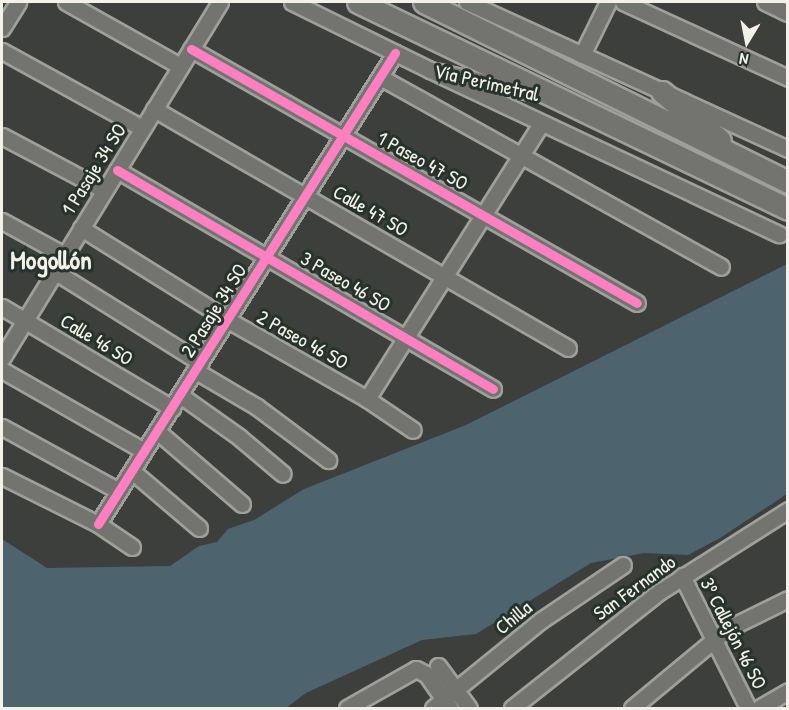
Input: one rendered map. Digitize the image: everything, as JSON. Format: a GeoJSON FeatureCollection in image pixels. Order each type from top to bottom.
{"type":"FeatureCollection","features":[{"type":"Feature","properties":{"kind":"highway","name":"Vía Perimetral"},"geometry":{"type":"LineString","coordinates":[[358,2],[788,209]]}},
{"type":"Feature","properties":{"kind":"highway","name":"Vía Perimetral"},"geometry":{"type":"LineString","coordinates":[[424,2],[788,182]]}},
{"type":"Feature","properties":{"kind":"highway"},"geometry":{"type":"LineString","coordinates":[[662,92],[748,163]]}},
{"type":"Feature","properties":{"kind":"street"},"geometry":{"type":"LineString","coordinates":[[2,28],[18,2]]}},
{"type":"Feature","properties":{"kind":"street"},"geometry":{"type":"LineString","coordinates":[[66,2],[180,66]]}},
{"type":"Feature","properties":{"kind":"street","name":"1 Pasaje 34 SO"},"geometry":{"type":"LineString","coordinates":[[2,358],[220,2]]}},
{"type":"Feature","properties":{"kind":"street","name":"Vía Perimetral"},"geometry":{"type":"LineString","coordinates":[[292,2],[430,70],[554,98]]}},
{"type":"Feature","properties":{"kind":"street","name":"Vía Perimetral"},"geometry":{"type":"LineString","coordinates":[[455,2],[567,74]]}},
{"type":"Feature","properties":{"kind":"street"},"geometry":{"type":"LineString","coordinates":[[467,2],[788,149]]}},
{"type":"Feature","properties":{"kind":"street"},"geometry":{"type":"LineString","coordinates":[[582,55],[608,2]]}},
{"type":"Feature","properties":{"kind":"street"},"geometry":{"type":"LineString","coordinates":[[623,2],[788,78]]}},
{"type":"Feature","properties":{"kind":"street"},"geometry":{"type":"LineString","coordinates":[[765,2],[788,13]]}},
{"type":"Feature","properties":{"kind":"street","name":"1 Paseo 47 SO"},"geometry":{"type":"LineString","coordinates":[[191,49],[637,303]]}},
{"type":"Feature","properties":{"kind":"street"},"geometry":{"type":"LineString","coordinates":[[2,51],[142,128]]}},
{"type":"Feature","properties":{"kind":"street","name":"2 Pasaje 34 SO"},"geometry":{"type":"LineString","coordinates":[[98,524],[395,53]]}},
{"type":"Feature","properties":{"kind":"street"},"geometry":{"type":"LineString","coordinates":[[430,70],[778,234]]}},
{"type":"Feature","properties":{"kind":"street"},"geometry":{"type":"LineString","coordinates":[[380,77],[522,154],[721,267]]}},
{"type":"Feature","properties":{"kind":"street","name":"Calle 47 SO"},"geometry":{"type":"LineString","coordinates":[[154,109],[568,348]]}},
{"type":"Feature","properties":{"kind":"street"},"geometry":{"type":"LineString","coordinates":[[367,399],[541,124]]}},
{"type":"Feature","properties":{"kind":"street"},"geometry":{"type":"LineString","coordinates":[[2,136],[104,190]]}},
{"type":"Feature","properties":{"kind":"street","name":"3 Paseo 46 SO"},"geometry":{"type":"LineString","coordinates":[[117,170],[493,389]]}},
{"type":"Feature","properties":{"kind":"street"},"geometry":{"type":"LineString","coordinates":[[2,221],[64,255]]}},
{"type":"Feature","properties":{"kind":"street","name":"2 Paseo 46 SO"},"geometry":{"type":"LineString","coordinates":[[81,228],[228,320],[367,399],[413,430]]}},
{"type":"Feature","properties":{"kind":"street"},"geometry":{"type":"LineString","coordinates":[[54,272],[198,367],[328,460]]}},
{"type":"Feature","properties":{"kind":"street","name":"Calle 46 SO"},"geometry":{"type":"LineString","coordinates":[[2,307],[239,437],[283,474]]}},
{"type":"Feature","properties":{"kind":"street"},"geometry":{"type":"LineString","coordinates":[[2,370],[144,451]]}},
{"type":"Feature","properties":{"kind":"street"},"geometry":{"type":"LineString","coordinates":[[2,427],[119,491]]}},
{"type":"Feature","properties":{"kind":"street"},"geometry":{"type":"LineString","coordinates":[[157,431],[242,504]]}},
{"type":"Feature","properties":{"kind":"street"},"geometry":{"type":"LineString","coordinates":[[132,471],[200,528]]}},
{"type":"Feature","properties":{"kind":"street"},"geometry":{"type":"LineString","coordinates":[[2,476],[98,524],[132,547]]}},
{"type":"Feature","properties":{"kind":"street","name":"San Fernando"},"geometry":{"type":"LineString","coordinates":[[512,708],[640,606],[682,576],[788,510]]}},
{"type":"Feature","properties":{"kind":"street","name":"Chilla"},"geometry":{"type":"LineString","coordinates":[[446,702],[540,621],[624,565]]}},
{"type":"Feature","properties":{"kind":"street","name":"3º Callejón 46 SO"},"geometry":{"type":"LineString","coordinates":[[682,576],[748,708]]}},
{"type":"Feature","properties":{"kind":"street"},"geometry":{"type":"LineString","coordinates":[[632,708],[727,629],[788,599]]}},
{"type":"Feature","properties":{"kind":"street"},"geometry":{"type":"LineString","coordinates":[[438,666],[446,702]]}},
{"type":"Feature","properties":{"kind":"street"},"geometry":{"type":"LineString","coordinates":[[347,708],[411,671],[423,671],[446,702],[469,708]]}},
{"type":"Feature","properties":{"kind":"street"},"geometry":{"type":"LineString","coordinates":[[759,708],[786,695]]}},
{"type":"Feature","properties":{"kind":"water"},"geometry":{"type":"Polygon","coordinates":[[[787,264],[787,494],[720,538],[688,555],[644,553],[591,563],[476,634],[422,640],[306,693],[286,708],[2,708],[2,539],[47,568],[170,566],[199,546],[217,542],[228,529],[254,520],[304,489],[466,425],[787,264]]]}},
{"type":"Feature","properties":{"kind":"cycle path"},"geometry":{"type":"LineString","coordinates":[[191,49],[637,303]]}},
{"type":"Feature","properties":{"kind":"cycle path"},"geometry":{"type":"LineString","coordinates":[[98,524],[395,53]]}},
{"type":"Feature","properties":{"kind":"cycle path"},"geometry":{"type":"LineString","coordinates":[[117,170],[493,389]]}},
{"type":"Feature","properties":{"kind":"district","name":"Mogollón"},"geometry":{"type":"Point","coordinates":[51,260]}}]}
